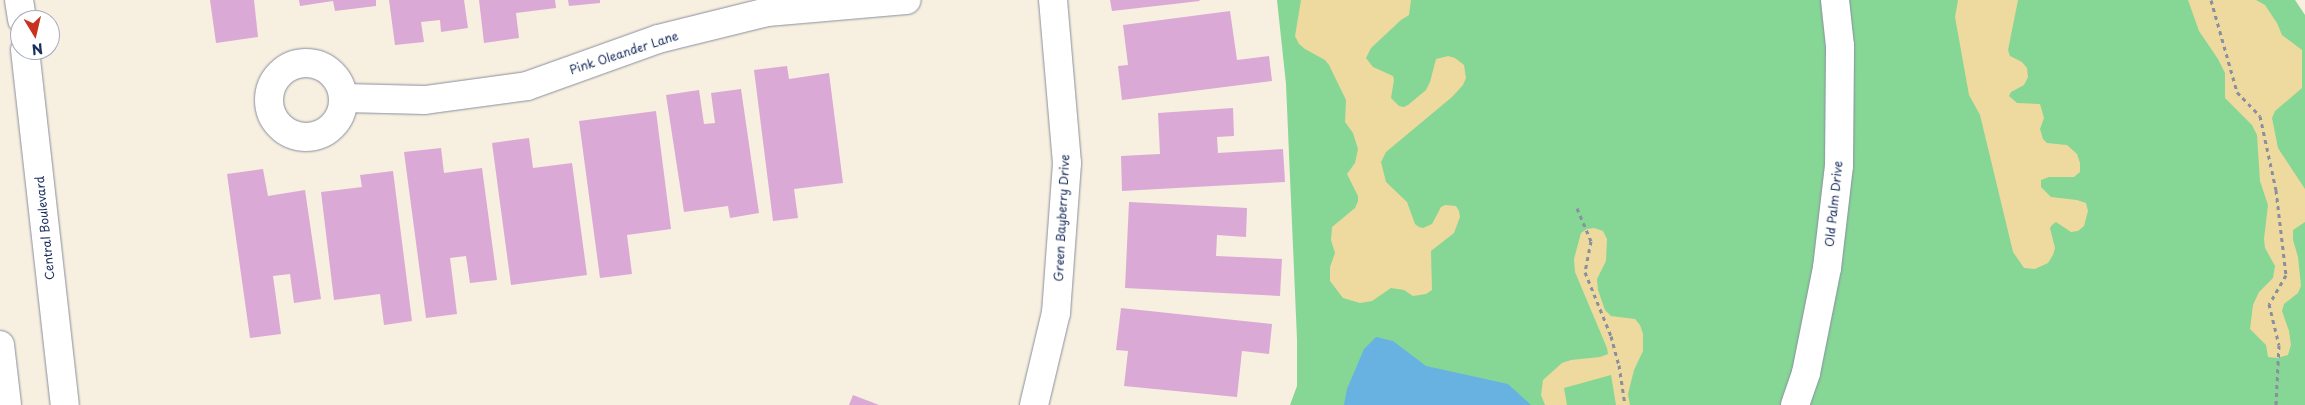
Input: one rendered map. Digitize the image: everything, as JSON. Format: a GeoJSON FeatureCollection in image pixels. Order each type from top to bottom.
{"type":"FeatureCollection","features":[{"type":"Feature","properties":{"kind":"street","name":"Pink Oleander Lane"},"geometry":{"type":"LineString","coordinates":[[344,98],[425,100],[527,86],[658,39],[767,12],[906,0]]}},
{"type":"Feature","properties":{"kind":"street","name":"Green Bayberry Drive"},"geometry":{"type":"LineString","coordinates":[[1034,405],[1056,313],[1067,163],[1053,0]]}},
{"type":"Feature","properties":{"kind":"street","name":"Old Palm Drive"},"geometry":{"type":"LineString","coordinates":[[1795,405],[1806,373],[1827,268],[1839,166],[1840,46],[1835,0]]}},
{"type":"Feature","properties":{"kind":"street","name":"Central Boulevard"},"geometry":{"type":"LineString","coordinates":[[26,60],[65,405]]}},
{"type":"Feature","properties":{"kind":"street"},"geometry":{"type":"LineString","coordinates":[[0,345],[7,405]]}},
{"type":"Feature","properties":{"kind":"path"},"geometry":{"type":"LineString","coordinates":[[2211,0],[2237,92],[2260,116],[2276,190],[2286,275],[2269,304],[2278,345],[2276,405]]}},
{"type":"Feature","properties":{"kind":"path"},"geometry":{"type":"LineString","coordinates":[[1577,208],[1591,240],[1586,272],[1611,336],[1619,365],[1625,405]]}},
{"type":"Feature","properties":{"kind":"green space"},"geometry":{"type":"Polygon","coordinates":[[[1277,0],[2295,0],[2305,15],[2305,405],[1290,405],[1297,386],[1297,339],[1286,84],[1277,0]]]}},
{"type":"Feature","properties":{"kind":"sand"},"geometry":{"type":"Polygon","coordinates":[[[1301,0],[1411,0],[1409,15],[1371,48],[1366,58],[1373,67],[1393,76],[1391,98],[1399,106],[1404,107],[1408,105],[1426,90],[1436,59],[1448,56],[1455,58],[1464,65],[1466,78],[1463,85],[1452,97],[1386,152],[1381,162],[1386,182],[1407,202],[1415,224],[1419,227],[1423,228],[1432,224],[1441,207],[1445,205],[1456,206],[1459,211],[1460,217],[1454,233],[1431,251],[1432,290],[1426,294],[1413,296],[1404,290],[1391,288],[1372,301],[1360,303],[1343,298],[1330,281],[1330,267],[1335,253],[1331,240],[1332,227],[1355,208],[1358,201],[1358,196],[1347,174],[1355,163],[1358,149],[1353,133],[1345,122],[1346,100],[1329,65],[1325,60],[1299,44],[1295,36],[1301,0]]]}},
{"type":"Feature","properties":{"kind":"sand"},"geometry":{"type":"Polygon","coordinates":[[[1958,0],[2018,0],[2008,50],[2010,56],[2022,62],[2027,68],[2028,77],[2024,85],[2011,92],[2009,96],[2017,103],[2040,104],[2044,118],[2040,129],[2043,139],[2047,143],[2067,145],[2077,154],[2080,163],[2080,172],[2074,177],[2049,177],[2041,180],[2041,187],[2051,197],[2086,203],[2088,211],[2084,226],[2078,231],[2071,232],[2056,222],[2052,225],[2050,228],[2055,248],[2053,255],[2048,263],[2035,269],[2024,268],[2013,252],[1980,115],[1969,95],[1955,17],[1958,0]]]}},
{"type":"Feature","properties":{"kind":"sand"},"geometry":{"type":"Polygon","coordinates":[[[2188,0],[2256,0],[2265,5],[2277,23],[2282,35],[2302,50],[2302,88],[2275,111],[2272,118],[2278,148],[2305,189],[2305,222],[2293,230],[2301,286],[2298,293],[2284,304],[2282,311],[2289,331],[2291,345],[2288,355],[2277,358],[2268,357],[2266,345],[2250,329],[2253,305],[2259,292],[2273,278],[2275,266],[2265,248],[2264,239],[2268,205],[2260,181],[2257,135],[2252,125],[2225,98],[2225,73],[2199,31],[2188,0]]]}},
{"type":"Feature","properties":{"kind":"sand"},"geometry":{"type":"Polygon","coordinates":[[[1594,228],[1603,231],[1607,239],[1606,261],[1597,279],[1598,290],[1605,310],[1611,316],[1635,319],[1640,325],[1643,334],[1643,351],[1634,370],[1628,394],[1630,405],[1616,405],[1611,375],[1564,388],[1567,405],[1545,405],[1541,395],[1543,380],[1562,363],[1608,354],[1575,272],[1574,259],[1581,233],[1587,229],[1594,228]]]}},
{"type":"Feature","properties":{"kind":"water"},"geometry":{"type":"Polygon","coordinates":[[[1376,337],[1393,341],[1426,366],[1508,384],[1531,405],[1344,405],[1347,389],[1364,349],[1376,337]]]}},
{"type":"Feature","properties":{"kind":"building"},"geometry":{"type":"Polygon","coordinates":[[[210,0],[254,0],[258,37],[216,43],[210,0]]]}},
{"type":"Feature","properties":{"kind":"building"},"geometry":{"type":"Polygon","coordinates":[[[299,0],[376,0],[376,6],[335,11],[333,1],[300,6],[299,0]]]}},
{"type":"Feature","properties":{"kind":"building"},"geometry":{"type":"Polygon","coordinates":[[[389,0],[464,0],[468,28],[441,32],[440,20],[421,22],[424,42],[395,45],[389,0]]]}},
{"type":"Feature","properties":{"kind":"building"},"geometry":{"type":"Polygon","coordinates":[[[479,0],[555,0],[556,8],[516,13],[519,38],[484,43],[479,0]]]}},
{"type":"Feature","properties":{"kind":"building"},"geometry":{"type":"Polygon","coordinates":[[[568,0],[600,0],[600,3],[569,6],[568,0]]]}},
{"type":"Feature","properties":{"kind":"building"},"geometry":{"type":"Polygon","coordinates":[[[1110,0],[1199,0],[1200,1],[1112,11],[1110,0]]]}},
{"type":"Feature","properties":{"kind":"building"},"geometry":{"type":"Polygon","coordinates":[[[1230,11],[1237,60],[1269,56],[1272,81],[1122,100],[1118,66],[1128,65],[1123,25],[1230,11]]]}},
{"type":"Feature","properties":{"kind":"building"},"geometry":{"type":"Polygon","coordinates":[[[787,66],[789,79],[829,73],[843,183],[794,189],[798,218],[773,221],[754,70],[787,66]]]}},
{"type":"Feature","properties":{"kind":"building"},"geometry":{"type":"Polygon","coordinates":[[[741,89],[759,213],[730,218],[728,206],[684,212],[666,95],[699,90],[704,124],[715,123],[711,93],[741,89]]]}},
{"type":"Feature","properties":{"kind":"building"},"geometry":{"type":"Polygon","coordinates":[[[1233,108],[1234,136],[1217,137],[1218,153],[1283,149],[1285,182],[1122,191],[1121,156],[1160,154],[1158,113],[1233,108]]]}},
{"type":"Feature","properties":{"kind":"building"},"geometry":{"type":"Polygon","coordinates":[[[656,111],[671,229],[627,235],[632,274],[600,278],[579,121],[656,111]]]}},
{"type":"Feature","properties":{"kind":"building"},"geometry":{"type":"Polygon","coordinates":[[[529,138],[533,168],[572,163],[587,275],[511,285],[492,143],[529,138]]]}},
{"type":"Feature","properties":{"kind":"building"},"geometry":{"type":"Polygon","coordinates":[[[441,148],[444,173],[482,168],[497,280],[470,283],[466,256],[450,258],[457,314],[426,318],[404,152],[441,148]]]}},
{"type":"Feature","properties":{"kind":"building"},"geometry":{"type":"Polygon","coordinates":[[[263,169],[268,196],[305,190],[321,299],[294,303],[290,274],[273,276],[281,334],[250,338],[227,174],[263,169]]]}},
{"type":"Feature","properties":{"kind":"building"},"geometry":{"type":"Polygon","coordinates":[[[393,171],[412,321],[384,325],[380,294],[334,300],[321,192],[362,187],[360,175],[393,171]]]}},
{"type":"Feature","properties":{"kind":"building"},"geometry":{"type":"Polygon","coordinates":[[[1129,202],[1247,208],[1246,237],[1217,235],[1216,256],[1282,259],[1280,296],[1125,288],[1129,202]]]}},
{"type":"Feature","properties":{"kind":"building"},"geometry":{"type":"Polygon","coordinates":[[[1121,308],[1272,324],[1269,354],[1242,351],[1237,397],[1124,386],[1128,351],[1116,350],[1121,308]]]}},
{"type":"Feature","properties":{"kind":"building"},"geometry":{"type":"Polygon","coordinates":[[[853,395],[879,405],[849,405],[853,395]]]}}]}
